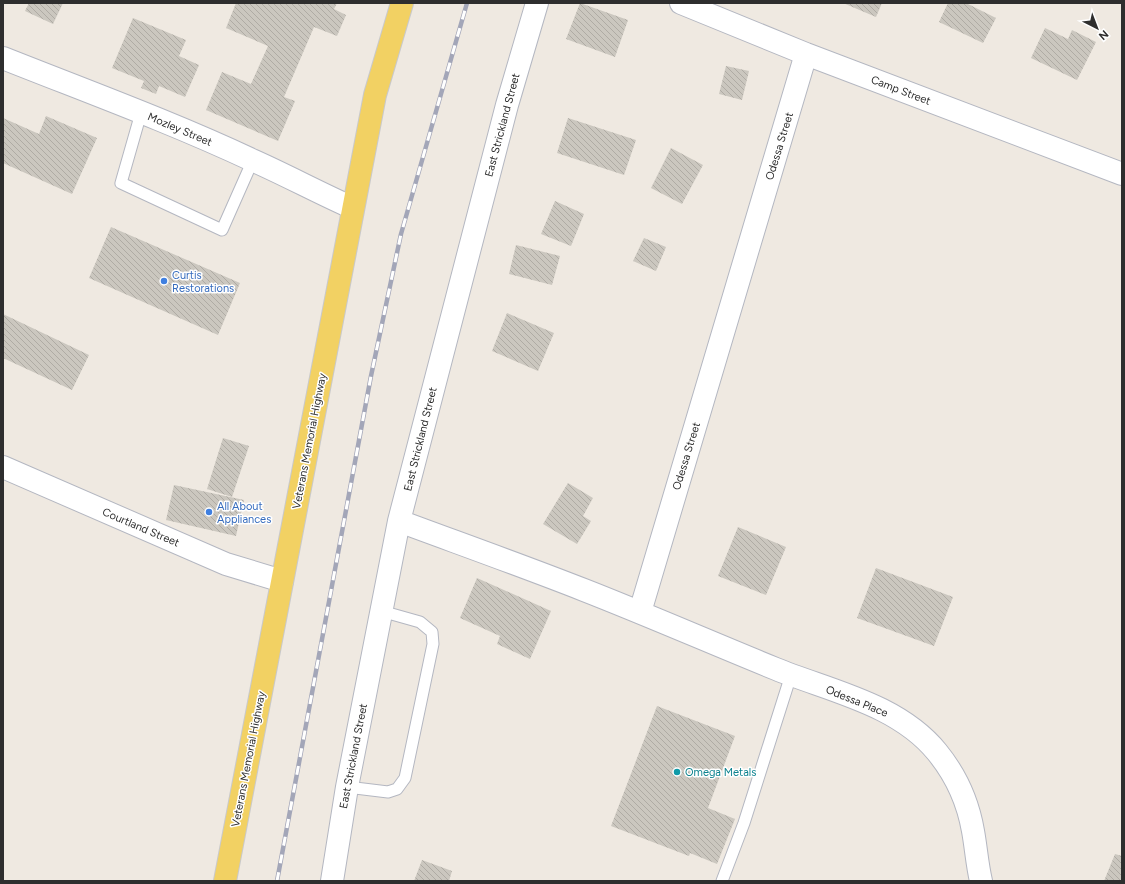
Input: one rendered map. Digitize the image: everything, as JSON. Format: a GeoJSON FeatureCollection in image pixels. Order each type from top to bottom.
{"type":"FeatureCollection","features":[{"type":"Feature","properties":{"kind":"main road","name":"Veterans Memorial Highway"},"geometry":{"type":"LineString","coordinates":[[225,881],[353,208],[376,95],[402,3]]}},
{"type":"Feature","properties":{"kind":"street","name":"East Strickland Street"},"geometry":{"type":"LineString","coordinates":[[332,881],[347,787],[399,521],[507,105],[537,3]]}},
{"type":"Feature","properties":{"kind":"street","name":"Camp Street"},"geometry":{"type":"LineString","coordinates":[[681,3],[806,54],[1122,174]]}},
{"type":"Feature","properties":{"kind":"street","name":"Odessa Street"},"geometry":{"type":"LineString","coordinates":[[640,612],[806,54]]}},
{"type":"Feature","properties":{"kind":"street","name":"Mozley Street"},"geometry":{"type":"LineString","coordinates":[[3,58],[141,113],[253,160],[312,190],[353,208]]}},
{"type":"Feature","properties":{"kind":"street","name":"Courtland Street"},"geometry":{"type":"LineString","coordinates":[[3,467],[226,564],[282,581]]}},
{"type":"Feature","properties":{"kind":"street"},"geometry":{"type":"LineString","coordinates":[[399,521],[640,612]]}},
{"type":"Feature","properties":{"kind":"street","name":"Odessa Place"},"geometry":{"type":"LineString","coordinates":[[640,612],[791,675],[858,700],[890,714],[913,730],[936,751],[960,789],[968,808],[981,881]]}},
{"type":"Feature","properties":{"kind":"lane"},"geometry":{"type":"LineString","coordinates":[[141,113],[121,183],[222,230],[253,160]]}},
{"type":"Feature","properties":{"kind":"lane"},"geometry":{"type":"LineString","coordinates":[[347,787],[388,792],[397,790],[405,778],[434,644],[432,632],[420,622],[381,611]]}},
{"type":"Feature","properties":{"kind":"lane"},"geometry":{"type":"LineString","coordinates":[[722,881],[744,823],[791,675]]}},
{"type":"Feature","properties":{"kind":"building"},"geometry":{"type":"Polygon","coordinates":[[[29,3],[63,3],[53,24],[25,11],[29,3]]]}},
{"type":"Feature","properties":{"kind":"building"},"geometry":{"type":"Polygon","coordinates":[[[236,3],[337,3],[334,9],[346,15],[337,36],[314,27],[284,97],[295,101],[278,141],[206,110],[222,72],[251,84],[268,46],[226,28],[236,3]]]}},
{"type":"Feature","properties":{"kind":"building"},"geometry":{"type":"Polygon","coordinates":[[[580,3],[628,20],[615,57],[566,39],[580,3]]]}},
{"type":"Feature","properties":{"kind":"building"},"geometry":{"type":"Polygon","coordinates":[[[843,3],[882,3],[876,17],[843,3]]]}},
{"type":"Feature","properties":{"kind":"building"},"geometry":{"type":"Polygon","coordinates":[[[948,3],[966,3],[996,18],[983,43],[939,22],[948,3]]]}},
{"type":"Feature","properties":{"kind":"building"},"geometry":{"type":"Polygon","coordinates":[[[133,18],[186,40],[179,56],[199,65],[185,97],[159,86],[156,94],[141,88],[144,81],[112,68],[133,18]]]}},
{"type":"Feature","properties":{"kind":"building"},"geometry":{"type":"Polygon","coordinates":[[[1045,28],[1068,39],[1072,30],[1096,42],[1077,80],[1031,58],[1045,28]]]}},
{"type":"Feature","properties":{"kind":"building"},"geometry":{"type":"Polygon","coordinates":[[[726,66],[749,71],[742,100],[719,94],[726,66]]]}},
{"type":"Feature","properties":{"kind":"building"},"geometry":{"type":"Polygon","coordinates":[[[46,116],[97,138],[72,194],[3,163],[3,118],[39,134],[46,116]]]}},
{"type":"Feature","properties":{"kind":"building"},"geometry":{"type":"Polygon","coordinates":[[[568,118],[636,140],[624,175],[557,153],[568,118]]]}},
{"type":"Feature","properties":{"kind":"building"},"geometry":{"type":"Polygon","coordinates":[[[671,148],[703,165],[682,204],[651,188],[671,148]]]}},
{"type":"Feature","properties":{"kind":"building"},"geometry":{"type":"Polygon","coordinates":[[[555,201],[584,214],[571,246],[541,234],[555,201]]]}},
{"type":"Feature","properties":{"kind":"building","name":"Curtis Restorations"},"geometry":{"type":"Polygon","coordinates":[[[111,227],[240,283],[218,335],[89,278],[111,227]]]}},
{"type":"Feature","properties":{"kind":"building"},"geometry":{"type":"Polygon","coordinates":[[[644,238],[666,247],[656,271],[633,261],[644,238]]]}},
{"type":"Feature","properties":{"kind":"building"},"geometry":{"type":"Polygon","coordinates":[[[516,245],[560,256],[552,285],[509,274],[516,245]]]}},
{"type":"Feature","properties":{"kind":"building"},"geometry":{"type":"Polygon","coordinates":[[[507,313],[554,333],[538,371],[492,351],[507,313]]]}},
{"type":"Feature","properties":{"kind":"building"},"geometry":{"type":"Polygon","coordinates":[[[3,314],[89,355],[72,390],[3,358],[3,314]]]}},
{"type":"Feature","properties":{"kind":"building"},"geometry":{"type":"Polygon","coordinates":[[[223,438],[249,446],[232,497],[207,489],[223,438]]]}},
{"type":"Feature","properties":{"kind":"building"},"geometry":{"type":"Polygon","coordinates":[[[568,483],[593,498],[583,516],[591,521],[577,544],[543,524],[568,483]]]}},
{"type":"Feature","properties":{"kind":"building"},"geometry":{"type":"Polygon","coordinates":[[[174,485],[244,500],[236,536],[166,520],[174,485]]]}},
{"type":"Feature","properties":{"kind":"building"},"geometry":{"type":"Polygon","coordinates":[[[738,527],[786,547],[766,595],[718,576],[738,527]]]}},
{"type":"Feature","properties":{"kind":"building"},"geometry":{"type":"Polygon","coordinates":[[[876,568],[953,597],[934,646],[857,618],[876,568]]]}},
{"type":"Feature","properties":{"kind":"building"},"geometry":{"type":"Polygon","coordinates":[[[477,578],[551,611],[530,659],[497,644],[500,636],[460,618],[477,578]]]}},
{"type":"Feature","properties":{"kind":"building","name":"Omega Metals"},"geometry":{"type":"Polygon","coordinates":[[[657,706],[735,736],[708,808],[735,819],[717,864],[690,853],[689,856],[611,826],[657,706]]]}},
{"type":"Feature","properties":{"kind":"building"},"geometry":{"type":"Polygon","coordinates":[[[1115,854],[1122,856],[1122,881],[1104,881],[1115,854]]]}},
{"type":"Feature","properties":{"kind":"building"},"geometry":{"type":"Polygon","coordinates":[[[422,860],[452,871],[449,881],[414,881],[422,860]]]}},
{"type":"Feature","properties":{"kind":"railway"},"geometry":{"type":"LineString","coordinates":[[277,881],[371,376],[401,234],[467,3]]}},
{"type":"Feature","properties":{"kind":"place","name":"Curtis Restorations"},"geometry":{"type":"Point","coordinates":[164,281]}},
{"type":"Feature","properties":{"kind":"place","name":"All About Appliances"},"geometry":{"type":"Point","coordinates":[209,512]}},
{"type":"Feature","properties":{"kind":"place","name":"Omega Metals"},"geometry":{"type":"Point","coordinates":[677,772]}}]}
